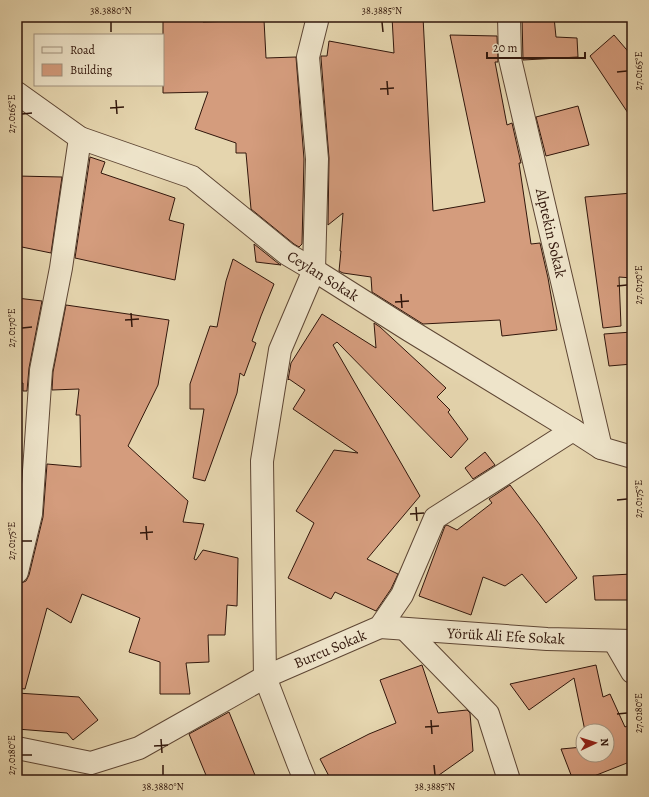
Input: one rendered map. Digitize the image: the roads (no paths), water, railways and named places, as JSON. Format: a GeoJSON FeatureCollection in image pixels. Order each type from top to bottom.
{"type":"FeatureCollection","features":[{"type":"Feature","properties":{"kind":"street"},"geometry":{"type":"LineString","coordinates":[[305,780],[265,677],[262,461],[280,350],[314,270],[316,160],[308,57],[318,17]]}},
{"type":"Feature","properties":{"kind":"street","name":"Alptekin Sokak"},"geometry":{"type":"LineString","coordinates":[[509,17],[510,59],[601,448]]}},
{"type":"Feature","properties":{"kind":"street","name":"Ceylan Sokak"},"geometry":{"type":"LineString","coordinates":[[17,93],[80,138],[192,177],[287,254],[601,448],[632,457]]}},
{"type":"Feature","properties":{"kind":"street"},"geometry":{"type":"LineString","coordinates":[[17,572],[31,514],[40,370],[61,268],[80,138]]}},
{"type":"Feature","properties":{"kind":"street","name":"Burcu Sokak"},"geometry":{"type":"LineString","coordinates":[[17,748],[91,763],[139,748],[265,677],[380,627],[402,595],[435,518],[573,430]]}},
{"type":"Feature","properties":{"kind":"street","name":"Yörük Ali Efe Sokak"},"geometry":{"type":"LineString","coordinates":[[380,627],[547,639],[623,641]]}},
{"type":"Feature","properties":{"kind":"street"},"geometry":{"type":"LineString","coordinates":[[406,630],[488,714],[509,780]]}},
{"type":"Feature","properties":{"kind":"street"},"geometry":{"type":"LineString","coordinates":[[623,641],[632,672]]}}]}
